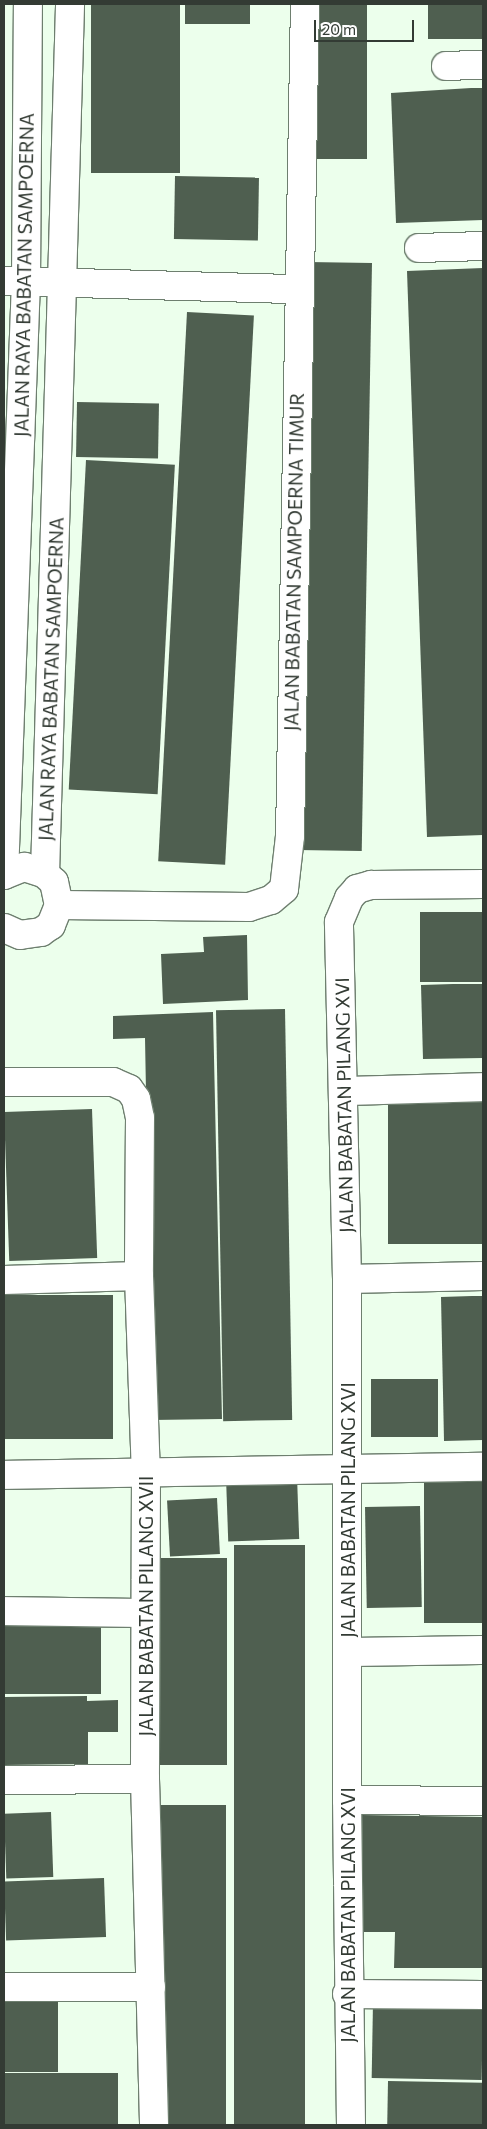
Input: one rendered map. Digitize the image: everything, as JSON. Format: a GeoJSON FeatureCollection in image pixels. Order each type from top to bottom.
{"type":"FeatureCollection","features":[{"type":"Feature","properties":{"kind":"street","name":"JALAN RAYA BABATAN SAMPOERNA"},"geometry":{"type":"LineString","coordinates":[[4,875],[15,281],[28,4]]}},
{"type":"Feature","properties":{"kind":"street","name":"JALAN RAYA BABATAN SAMPOERNA"},"geometry":{"type":"LineString","coordinates":[[45,874],[70,4]]}},
{"type":"Feature","properties":{"kind":"street","name":"JALAN BABATAN SAMPOERNA TIMUR"},"geometry":{"type":"LineString","coordinates":[[59,905],[249,907],[270,900],[284,889],[290,836],[298,289],[305,4]]}},
{"type":"Feature","properties":{"kind":"street"},"geometry":{"type":"LineString","coordinates":[[446,66],[483,65]]}},
{"type":"Feature","properties":{"kind":"street"},"geometry":{"type":"LineString","coordinates":[[419,248],[483,246]]}},
{"type":"Feature","properties":{"kind":"street"},"geometry":{"type":"LineString","coordinates":[[15,281],[298,289]]}},
{"type":"Feature","properties":{"kind":"street"},"geometry":{"type":"LineString","coordinates":[[4,875],[24,867],[45,874],[54,882],[59,905],[51,925],[41,932],[20,935],[5,930]]}},
{"type":"Feature","properties":{"kind":"street","name":"JALAN BABATAN PILANG XVI"},"geometry":{"type":"LineString","coordinates":[[351,2125],[346,1800],[348,1652],[346,1469],[347,1279],[339,922],[349,898],[358,889],[371,885],[483,884]]}},
{"type":"Feature","properties":{"kind":"street","name":"JALAN BABATAN PILANG XVII"},"geometry":{"type":"LineString","coordinates":[[4,1082],[102,1081],[129,1089],[136,1099],[140,1118],[139,1276],[146,1474],[145,1779],[154,2125]]}},
{"type":"Feature","properties":{"kind":"street"},"geometry":{"type":"LineString","coordinates":[[344,1091],[483,1087]]}},
{"type":"Feature","properties":{"kind":"street"},"geometry":{"type":"LineString","coordinates":[[4,1280],[139,1276]]}},
{"type":"Feature","properties":{"kind":"street"},"geometry":{"type":"LineString","coordinates":[[347,1279],[483,1276]]}},
{"type":"Feature","properties":{"kind":"street"},"geometry":{"type":"LineString","coordinates":[[4,1475],[483,1467]]}},
{"type":"Feature","properties":{"kind":"street"},"geometry":{"type":"LineString","coordinates":[[4,1611],[145,1613]]}},
{"type":"Feature","properties":{"kind":"street"},"geometry":{"type":"LineString","coordinates":[[348,1652],[483,1650]]}},
{"type":"Feature","properties":{"kind":"street"},"geometry":{"type":"LineString","coordinates":[[4,1780],[145,1779]]}},
{"type":"Feature","properties":{"kind":"street"},"geometry":{"type":"LineString","coordinates":[[346,1800],[483,1801]]}},
{"type":"Feature","properties":{"kind":"street"},"geometry":{"type":"LineString","coordinates":[[4,1986],[151,1987]]}},
{"type":"Feature","properties":{"kind":"street"},"geometry":{"type":"LineString","coordinates":[[348,1994],[483,1995]]}},
{"type":"Feature","properties":{"kind":"building"},"geometry":{"type":"Polygon","coordinates":[[[91,4],[180,4],[180,173],[91,173],[91,4]]]}},
{"type":"Feature","properties":{"kind":"building"},"geometry":{"type":"Polygon","coordinates":[[[185,4],[250,4],[250,24],[185,24],[185,4]]]}},
{"type":"Feature","properties":{"kind":"building"},"geometry":{"type":"Polygon","coordinates":[[[317,4],[367,4],[367,159],[317,159],[317,4]]]}},
{"type":"Feature","properties":{"kind":"building"},"geometry":{"type":"Polygon","coordinates":[[[428,4],[483,4],[483,39],[428,39],[428,4]]]}},
{"type":"Feature","properties":{"kind":"building"},"geometry":{"type":"Polygon","coordinates":[[[483,88],[483,220],[396,223],[391,93],[483,88]]]}},
{"type":"Feature","properties":{"kind":"building"},"geometry":{"type":"Polygon","coordinates":[[[175,176],[259,177],[258,240],[174,239],[175,176]]]}},
{"type":"Feature","properties":{"kind":"building"},"geometry":{"type":"Polygon","coordinates":[[[308,262],[372,263],[362,851],[298,850],[308,262]]]}},
{"type":"Feature","properties":{"kind":"building"},"geometry":{"type":"Polygon","coordinates":[[[483,268],[483,835],[427,837],[407,271],[483,268]]]}},
{"type":"Feature","properties":{"kind":"building"},"geometry":{"type":"Polygon","coordinates":[[[187,312],[254,316],[225,865],[158,861],[187,312]]]}},
{"type":"Feature","properties":{"kind":"building"},"geometry":{"type":"Polygon","coordinates":[[[77,402],[159,403],[158,458],[76,457],[77,402]]]}},
{"type":"Feature","properties":{"kind":"building"},"geometry":{"type":"Polygon","coordinates":[[[86,460],[175,465],[158,794],[69,790],[86,460]]]}},
{"type":"Feature","properties":{"kind":"building"},"geometry":{"type":"Polygon","coordinates":[[[420,912],[483,912],[483,982],[420,982],[420,912]]]}},
{"type":"Feature","properties":{"kind":"building"},"geometry":{"type":"Polygon","coordinates":[[[247,935],[248,1000],[163,1004],[161,954],[204,952],[203,937],[247,935]]]}},
{"type":"Feature","properties":{"kind":"building"},"geometry":{"type":"Polygon","coordinates":[[[483,984],[483,1058],[423,1059],[421,985],[483,984]]]}},
{"type":"Feature","properties":{"kind":"building"},"geometry":{"type":"Polygon","coordinates":[[[285,1009],[292,1420],[223,1421],[216,1010],[285,1009]]]}},
{"type":"Feature","properties":{"kind":"building"},"geometry":{"type":"Polygon","coordinates":[[[213,1012],[222,1419],[152,1420],[145,1038],[113,1039],[113,1016],[213,1012]]]}},
{"type":"Feature","properties":{"kind":"building"},"geometry":{"type":"Polygon","coordinates":[[[388,1100],[483,1100],[483,1244],[388,1244],[388,1100]]]}},
{"type":"Feature","properties":{"kind":"building"},"geometry":{"type":"Polygon","coordinates":[[[92,1109],[97,1258],[9,1261],[4,1112],[92,1109]]]}},
{"type":"Feature","properties":{"kind":"building"},"geometry":{"type":"Polygon","coordinates":[[[4,1295],[113,1295],[113,1439],[4,1439],[4,1295]]]}},
{"type":"Feature","properties":{"kind":"building"},"geometry":{"type":"Polygon","coordinates":[[[483,1296],[483,1440],[444,1441],[441,1297],[483,1296]]]}},
{"type":"Feature","properties":{"kind":"building"},"geometry":{"type":"Polygon","coordinates":[[[371,1379],[438,1379],[438,1437],[371,1437],[371,1379]]]}},
{"type":"Feature","properties":{"kind":"building"},"geometry":{"type":"Polygon","coordinates":[[[424,1471],[483,1471],[483,1623],[424,1623],[424,1471]]]}},
{"type":"Feature","properties":{"kind":"building"},"geometry":{"type":"Polygon","coordinates":[[[297,1476],[299,1539],[228,1541],[226,1478],[297,1476]]]}},
{"type":"Feature","properties":{"kind":"building"},"geometry":{"type":"Polygon","coordinates":[[[217,1498],[220,1554],[170,1557],[167,1501],[217,1498]]]}},
{"type":"Feature","properties":{"kind":"building"},"geometry":{"type":"Polygon","coordinates":[[[420,1506],[422,1607],[367,1608],[365,1507],[420,1506]]]}},
{"type":"Feature","properties":{"kind":"building"},"geometry":{"type":"Polygon","coordinates":[[[234,1545],[305,1545],[305,2125],[234,2125],[234,1545]]]}},
{"type":"Feature","properties":{"kind":"building"},"geometry":{"type":"Polygon","coordinates":[[[159,1558],[227,1558],[227,1765],[159,1765],[159,1558]]]}},
{"type":"Feature","properties":{"kind":"building"},"geometry":{"type":"Polygon","coordinates":[[[4,1618],[101,1618],[101,1694],[4,1694],[4,1618]]]}},
{"type":"Feature","properties":{"kind":"building"},"geometry":{"type":"Polygon","coordinates":[[[87,1696],[87,1701],[118,1700],[118,1732],[88,1732],[88,1764],[4,1765],[4,1697],[87,1696]]]}},
{"type":"Feature","properties":{"kind":"building"},"geometry":{"type":"Polygon","coordinates":[[[158,1805],[226,1805],[226,2125],[158,2125],[158,1805]]]}},
{"type":"Feature","properties":{"kind":"building"},"geometry":{"type":"Polygon","coordinates":[[[51,1812],[53,1877],[6,1879],[4,1814],[51,1812]]]}},
{"type":"Feature","properties":{"kind":"building"},"geometry":{"type":"Polygon","coordinates":[[[362,1815],[483,1817],[483,1968],[394,1968],[395,1932],[363,1932],[362,1815]]]}},
{"type":"Feature","properties":{"kind":"building"},"geometry":{"type":"Polygon","coordinates":[[[104,1878],[106,1937],[6,1940],[4,1881],[104,1878]]]}},
{"type":"Feature","properties":{"kind":"building"},"geometry":{"type":"Polygon","coordinates":[[[4,2001],[58,2001],[58,2072],[4,2072],[4,2001]]]}},
{"type":"Feature","properties":{"kind":"building"},"geometry":{"type":"Polygon","coordinates":[[[373,2002],[483,2004],[482,2080],[372,2078],[373,2002]]]}},
{"type":"Feature","properties":{"kind":"building"},"geometry":{"type":"Polygon","coordinates":[[[4,2073],[118,2073],[118,2125],[4,2125],[4,2073]]]}},
{"type":"Feature","properties":{"kind":"building"},"geometry":{"type":"Polygon","coordinates":[[[388,2081],[483,2083],[482,2125],[387,2125],[388,2081]]]}}]}
